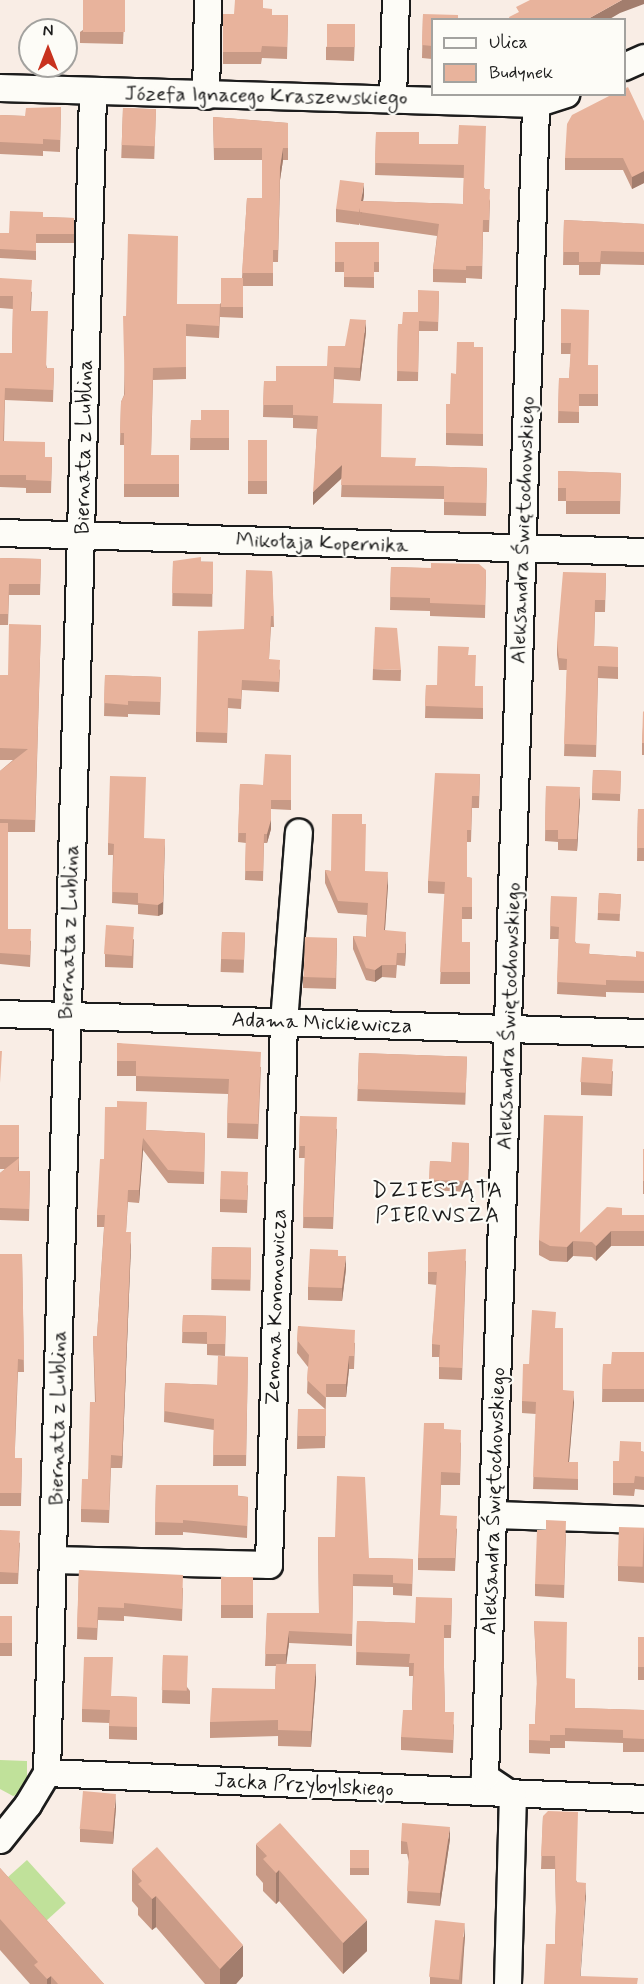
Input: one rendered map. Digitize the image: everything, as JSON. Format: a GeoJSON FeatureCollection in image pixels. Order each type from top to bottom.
{"type":"FeatureCollection","features":[{"type":"Feature","properties":{"kind":"street"},"geometry":{"type":"LineString","coordinates":[[206,96],[208,0]]}},
{"type":"Feature","properties":{"kind":"street"},"geometry":{"type":"LineString","coordinates":[[393,99],[396,0]]}},
{"type":"Feature","properties":{"kind":"street"},"geometry":{"type":"LineString","coordinates":[[626,67],[644,58]]}},
{"type":"Feature","properties":{"kind":"street","name":"Józefa Ignacego Kraszewskiego"},"geometry":{"type":"LineString","coordinates":[[0,88],[206,96],[536,104],[560,96]]}},
{"type":"Feature","properties":{"kind":"street","name":"Biernata z Lublina"},"geometry":{"type":"LineString","coordinates":[[47,1773],[93,92]]}},
{"type":"Feature","properties":{"kind":"street","name":"Aleksandra Świętochowskiego"},"geometry":{"type":"LineString","coordinates":[[513,1796],[485,1777],[536,104]]}},
{"type":"Feature","properties":{"kind":"street","name":"Mikołaja Kopernika"},"geometry":{"type":"LineString","coordinates":[[0,533],[644,552]]}},
{"type":"Feature","properties":{"kind":"street","name":"Zenona Kononowicza"},"geometry":{"type":"LineString","coordinates":[[54,1560],[269,1565],[284,1022],[298,833]]}},
{"type":"Feature","properties":{"kind":"street","name":"Adama Mickiewicza"},"geometry":{"type":"LineString","coordinates":[[0,1014],[644,1033]]}},
{"type":"Feature","properties":{"kind":"street"},"geometry":{"type":"LineString","coordinates":[[494,1515],[644,1520]]}},
{"type":"Feature","properties":{"kind":"street"},"geometry":{"type":"LineString","coordinates":[[0,1840],[28,1805],[47,1773]]}},
{"type":"Feature","properties":{"kind":"street","name":"Jacka Przybylskiego"},"geometry":{"type":"LineString","coordinates":[[47,1773],[513,1796],[644,1799]]}},
{"type":"Feature","properties":{"kind":"street"},"geometry":{"type":"LineString","coordinates":[[508,1984],[513,1796]]}},
{"type":"Feature","properties":{"kind":"green space"},"geometry":{"type":"Polygon","coordinates":[[[0,1760],[27,1761],[27,1792],[13,1796],[0,1789],[0,1760]]]}},
{"type":"Feature","properties":{"kind":"green space"},"geometry":{"type":"Polygon","coordinates":[[[27,1860],[66,1903],[44,1923],[5,1880],[27,1860]]]}},
{"type":"Feature","properties":{"kind":"building"},"geometry":{"type":"Polygon","coordinates":[[[83,0],[125,0],[125,32],[83,32],[83,0]]]}},
{"type":"Feature","properties":{"kind":"building"},"geometry":{"type":"Polygon","coordinates":[[[235,0],[263,0],[263,8],[272,9],[272,15],[288,15],[287,47],[262,46],[261,52],[223,52],[223,14],[234,14],[235,0]]]}},
{"type":"Feature","properties":{"kind":"building"},"geometry":{"type":"Polygon","coordinates":[[[530,0],[622,0],[590,18],[509,18],[519,12],[516,7],[530,0]]]}},
{"type":"Feature","properties":{"kind":"building"},"geometry":{"type":"Polygon","coordinates":[[[423,14],[458,15],[458,18],[431,18],[431,46],[422,45],[423,14]]]}},
{"type":"Feature","properties":{"kind":"building"},"geometry":{"type":"Polygon","coordinates":[[[327,24],[355,24],[355,47],[327,47],[327,24]]]}},
{"type":"Feature","properties":{"kind":"building"},"geometry":{"type":"Polygon","coordinates":[[[628,87],[644,121],[644,171],[632,177],[623,158],[565,158],[567,124],[572,115],[609,96],[626,96],[628,87]]]}},
{"type":"Feature","properties":{"kind":"building"},"geometry":{"type":"Polygon","coordinates":[[[61,107],[60,140],[43,139],[43,144],[0,142],[0,115],[25,116],[26,108],[61,107]]]}},
{"type":"Feature","properties":{"kind":"building"},"geometry":{"type":"Polygon","coordinates":[[[123,108],[156,109],[155,146],[122,145],[123,108]]]}},
{"type":"Feature","properties":{"kind":"building"},"geometry":{"type":"Polygon","coordinates":[[[213,117],[288,123],[288,148],[283,148],[280,167],[278,250],[273,250],[273,273],[242,273],[247,198],[262,198],[262,148],[214,148],[213,117]]]}},
{"type":"Feature","properties":{"kind":"building"},"geometry":{"type":"Polygon","coordinates":[[[459,125],[486,126],[484,189],[490,189],[489,220],[483,220],[482,266],[466,266],[466,270],[433,269],[439,224],[360,212],[360,208],[359,212],[336,209],[340,180],[364,183],[361,201],[463,204],[464,165],[375,163],[376,132],[419,132],[419,144],[458,144],[459,125]]]}},
{"type":"Feature","properties":{"kind":"building"},"geometry":{"type":"Polygon","coordinates":[[[10,211],[43,212],[43,217],[74,218],[74,234],[36,234],[36,251],[0,249],[0,233],[9,233],[10,211]]]}},
{"type":"Feature","properties":{"kind":"building"},"geometry":{"type":"Polygon","coordinates":[[[564,220],[644,224],[644,252],[601,251],[600,262],[579,262],[579,252],[563,252],[564,220]]]}},
{"type":"Feature","properties":{"kind":"building"},"geometry":{"type":"Polygon","coordinates":[[[128,234],[178,236],[177,304],[220,304],[219,326],[186,324],[186,367],[153,368],[151,455],[179,455],[179,484],[124,484],[124,433],[120,433],[121,402],[125,394],[123,316],[126,316],[128,234]]]}},
{"type":"Feature","properties":{"kind":"building"},"geometry":{"type":"Polygon","coordinates":[[[335,242],[379,242],[379,262],[374,262],[374,277],[344,277],[344,262],[335,262],[335,242]]]}},
{"type":"Feature","properties":{"kind":"building"},"geometry":{"type":"Polygon","coordinates":[[[0,278],[32,280],[30,311],[48,311],[46,368],[54,368],[53,390],[5,388],[3,441],[45,442],[45,457],[52,457],[51,481],[26,480],[26,475],[0,475],[0,353],[12,353],[13,296],[0,296],[0,278]]]}},
{"type":"Feature","properties":{"kind":"building"},"geometry":{"type":"Polygon","coordinates":[[[221,278],[243,278],[243,307],[221,307],[221,278]]]}},
{"type":"Feature","properties":{"kind":"building"},"geometry":{"type":"Polygon","coordinates":[[[418,290],[439,291],[438,322],[419,321],[418,372],[397,371],[398,324],[402,324],[403,312],[418,312],[418,290]]]}},
{"type":"Feature","properties":{"kind":"building"},"geometry":{"type":"Polygon","coordinates":[[[561,309],[589,310],[588,365],[598,365],[598,394],[579,394],[579,412],[558,411],[559,378],[569,378],[571,343],[561,343],[561,309]]]}},
{"type":"Feature","properties":{"kind":"building"},"geometry":{"type":"Polygon","coordinates":[[[350,319],[366,320],[360,368],[334,367],[333,403],[382,404],[381,457],[416,458],[415,466],[487,468],[486,503],[444,502],[444,486],[341,485],[342,465],[313,492],[318,416],[293,415],[293,405],[263,405],[264,381],[276,381],[276,366],[327,366],[328,346],[345,346],[350,319]]]}},
{"type":"Feature","properties":{"kind":"building"},"geometry":{"type":"Polygon","coordinates":[[[457,342],[474,342],[474,347],[483,347],[483,434],[446,433],[446,404],[450,404],[451,373],[456,374],[457,342]]]}},
{"type":"Feature","properties":{"kind":"building"},"geometry":{"type":"Polygon","coordinates":[[[201,410],[229,410],[229,438],[190,438],[191,420],[201,420],[201,410]]]}},
{"type":"Feature","properties":{"kind":"building"},"geometry":{"type":"Polygon","coordinates":[[[248,440],[267,440],[267,481],[248,481],[248,440]]]}},
{"type":"Feature","properties":{"kind":"building"},"geometry":{"type":"Polygon","coordinates":[[[558,471],[621,473],[620,501],[566,501],[566,488],[558,488],[558,471]]]}},
{"type":"Feature","properties":{"kind":"building"},"geometry":{"type":"Polygon","coordinates":[[[201,557],[201,562],[213,562],[213,594],[172,593],[173,561],[201,557]]]}},
{"type":"Feature","properties":{"kind":"building"},"geometry":{"type":"Polygon","coordinates":[[[0,558],[41,559],[40,584],[9,584],[8,614],[0,614],[0,558]]]}},
{"type":"Feature","properties":{"kind":"building"},"geometry":{"type":"Polygon","coordinates":[[[431,563],[479,564],[486,570],[485,605],[430,603],[430,598],[390,597],[391,567],[431,568],[431,563]]]}},
{"type":"Feature","properties":{"kind":"building"},"geometry":{"type":"Polygon","coordinates":[[[246,570],[272,571],[274,616],[271,616],[269,659],[280,660],[279,682],[242,680],[241,699],[228,698],[227,733],[196,732],[198,631],[244,629],[246,570]]]}},
{"type":"Feature","properties":{"kind":"building"},"geometry":{"type":"Polygon","coordinates":[[[563,572],[606,573],[605,600],[595,600],[594,646],[618,647],[618,667],[598,666],[596,745],[564,744],[567,659],[559,658],[557,643],[563,572]]]}},
{"type":"Feature","properties":{"kind":"building"},"geometry":{"type":"Polygon","coordinates":[[[9,624],[41,625],[35,820],[0,819],[0,771],[28,749],[0,748],[0,675],[8,675],[9,624]]]}},
{"type":"Feature","properties":{"kind":"building"},"geometry":{"type":"Polygon","coordinates":[[[375,627],[397,628],[401,670],[373,669],[375,627]]]}},
{"type":"Feature","properties":{"kind":"building"},"geometry":{"type":"Polygon","coordinates":[[[438,646],[469,647],[468,655],[476,655],[475,686],[483,686],[483,708],[425,706],[426,685],[437,685],[438,646]]]}},
{"type":"Feature","properties":{"kind":"building"},"geometry":{"type":"Polygon","coordinates":[[[105,675],[161,677],[160,702],[128,701],[128,705],[104,703],[105,675]]]}},
{"type":"Feature","properties":{"kind":"building"},"geometry":{"type":"Polygon","coordinates":[[[643,711],[644,743],[642,743],[643,711]]]}},
{"type":"Feature","properties":{"kind":"building"},"geometry":{"type":"Polygon","coordinates":[[[265,754],[291,755],[291,800],[271,800],[271,820],[267,834],[264,834],[263,871],[245,871],[246,833],[238,833],[240,784],[263,785],[265,754]]]}},
{"type":"Feature","properties":{"kind":"building"},"geometry":{"type":"Polygon","coordinates":[[[593,770],[621,771],[620,794],[592,793],[593,770]]]}},
{"type":"Feature","properties":{"kind":"building"},"geometry":{"type":"Polygon","coordinates":[[[435,773],[480,774],[479,796],[472,796],[471,830],[467,830],[467,877],[472,878],[472,907],[462,907],[462,942],[470,942],[470,972],[440,972],[445,882],[428,881],[435,773]]]}},
{"type":"Feature","properties":{"kind":"building"},"geometry":{"type":"Polygon","coordinates":[[[110,776],[146,777],[144,838],[165,839],[163,902],[158,905],[138,903],[138,893],[112,892],[114,844],[108,843],[110,776]]]}},
{"type":"Feature","properties":{"kind":"building"},"geometry":{"type":"Polygon","coordinates":[[[546,786],[580,787],[577,839],[558,839],[558,830],[545,830],[546,786]]]}},
{"type":"Feature","properties":{"kind":"building"},"geometry":{"type":"Polygon","coordinates":[[[638,809],[644,809],[644,848],[637,848],[638,809]]]}},
{"type":"Feature","properties":{"kind":"building"},"geometry":{"type":"Polygon","coordinates":[[[332,814],[362,814],[362,824],[366,824],[365,871],[388,872],[384,930],[406,932],[405,953],[397,953],[396,965],[382,965],[375,970],[366,968],[353,936],[366,937],[368,903],[338,901],[325,870],[331,871],[332,814]]]}},
{"type":"Feature","properties":{"kind":"building"},"geometry":{"type":"Polygon","coordinates":[[[0,823],[8,823],[8,929],[31,929],[30,955],[0,953],[0,823]]]}},
{"type":"Feature","properties":{"kind":"building"},"geometry":{"type":"Polygon","coordinates":[[[599,893],[621,894],[620,914],[598,913],[599,893]]]}},
{"type":"Feature","properties":{"kind":"building"},"geometry":{"type":"Polygon","coordinates":[[[551,896],[577,897],[575,943],[590,944],[589,954],[636,957],[636,951],[644,952],[644,981],[606,980],[606,985],[557,982],[559,927],[550,926],[551,896]]]}},
{"type":"Feature","properties":{"kind":"building"},"geometry":{"type":"Polygon","coordinates":[[[106,925],[134,927],[132,956],[104,954],[106,925]]]}},
{"type":"Feature","properties":{"kind":"building"},"geometry":{"type":"Polygon","coordinates":[[[222,932],[245,933],[244,960],[221,959],[222,932]]]}},
{"type":"Feature","properties":{"kind":"building"},"geometry":{"type":"Polygon","coordinates":[[[305,937],[337,938],[336,978],[304,977],[305,937]]]}},
{"type":"Feature","properties":{"kind":"building"},"geometry":{"type":"Polygon","coordinates":[[[117,1043],[261,1052],[258,1124],[227,1123],[229,1079],[136,1076],[136,1061],[117,1061],[117,1043]]]}},
{"type":"Feature","properties":{"kind":"building"},"geometry":{"type":"Polygon","coordinates":[[[0,1051],[2,1051],[0,1083],[0,1051]]]}},
{"type":"Feature","properties":{"kind":"building"},"geometry":{"type":"Polygon","coordinates":[[[359,1053],[467,1057],[466,1093],[358,1089],[359,1053]]]}},
{"type":"Feature","properties":{"kind":"building"},"geometry":{"type":"Polygon","coordinates":[[[582,1057],[613,1059],[611,1084],[580,1082],[582,1057]]]}},
{"type":"Feature","properties":{"kind":"building"},"geometry":{"type":"Polygon","coordinates":[[[117,1101],[147,1102],[146,1130],[205,1133],[204,1172],[168,1170],[143,1138],[139,1190],[128,1190],[126,1232],[131,1232],[122,1456],[111,1455],[109,1510],[81,1509],[82,1479],[88,1479],[90,1402],[96,1402],[93,1336],[97,1336],[105,1215],[97,1215],[100,1159],[104,1159],[105,1107],[117,1107],[117,1101]]]}},
{"type":"Feature","properties":{"kind":"building"},"geometry":{"type":"Polygon","coordinates":[[[544,1115],[583,1116],[580,1233],[607,1207],[622,1208],[622,1215],[644,1215],[644,1231],[611,1231],[596,1246],[592,1242],[573,1241],[567,1247],[550,1246],[539,1240],[544,1115]]]}},
{"type":"Feature","properties":{"kind":"building"},"geometry":{"type":"Polygon","coordinates":[[[300,1116],[337,1117],[333,1217],[303,1217],[305,1146],[299,1146],[300,1116]]]}},
{"type":"Feature","properties":{"kind":"building"},"geometry":{"type":"Polygon","coordinates":[[[0,1125],[19,1125],[19,1157],[0,1157],[0,1125]]]}},
{"type":"Feature","properties":{"kind":"building"},"geometry":{"type":"Polygon","coordinates":[[[452,1142],[469,1143],[468,1181],[429,1180],[430,1161],[451,1162],[452,1142]]]}},
{"type":"Feature","properties":{"kind":"building"},"geometry":{"type":"Polygon","coordinates":[[[644,1149],[644,1181],[643,1181],[644,1149]]]}},
{"type":"Feature","properties":{"kind":"building"},"geometry":{"type":"Polygon","coordinates":[[[19,1158],[18,1171],[30,1171],[29,1209],[0,1208],[0,1173],[19,1158]]]}},
{"type":"Feature","properties":{"kind":"building"},"geometry":{"type":"Polygon","coordinates":[[[221,1171],[248,1172],[247,1200],[220,1199],[221,1171]]]}},
{"type":"Feature","properties":{"kind":"building"},"geometry":{"type":"Polygon","coordinates":[[[212,1247],[251,1248],[250,1280],[211,1279],[212,1247]]]}},
{"type":"Feature","properties":{"kind":"building"},"geometry":{"type":"Polygon","coordinates":[[[310,1249],[338,1250],[338,1256],[346,1256],[342,1288],[308,1287],[310,1249]]]}},
{"type":"Feature","properties":{"kind":"building"},"geometry":{"type":"Polygon","coordinates":[[[466,1249],[462,1368],[439,1367],[440,1345],[432,1344],[437,1272],[428,1272],[428,1252],[466,1249]]]}},
{"type":"Feature","properties":{"kind":"building"},"geometry":{"type":"Polygon","coordinates":[[[0,1254],[22,1254],[24,1360],[18,1359],[15,1437],[15,1458],[22,1458],[21,1493],[0,1493],[0,1254]]]}},
{"type":"Feature","properties":{"kind":"building"},"geometry":{"type":"Polygon","coordinates":[[[532,1310],[556,1312],[555,1328],[563,1328],[563,1390],[574,1391],[568,1462],[578,1462],[578,1479],[533,1477],[536,1402],[522,1401],[523,1364],[529,1364],[532,1310]]]}},
{"type":"Feature","properties":{"kind":"building"},"geometry":{"type":"Polygon","coordinates":[[[183,1315],[226,1316],[225,1344],[207,1344],[207,1332],[182,1332],[183,1315]]]}},
{"type":"Feature","properties":{"kind":"building"},"geometry":{"type":"Polygon","coordinates":[[[298,1326],[355,1330],[354,1356],[349,1356],[346,1384],[326,1384],[326,1398],[307,1380],[309,1355],[297,1340],[298,1326]]]}},
{"type":"Feature","properties":{"kind":"building"},"geometry":{"type":"Polygon","coordinates":[[[612,1352],[644,1352],[644,1389],[602,1389],[603,1364],[611,1364],[612,1352]]]}},
{"type":"Feature","properties":{"kind":"building"},"geometry":{"type":"Polygon","coordinates":[[[218,1356],[248,1357],[246,1455],[213,1455],[214,1419],[164,1411],[165,1383],[217,1385],[218,1356]]]}},
{"type":"Feature","properties":{"kind":"building"},"geometry":{"type":"Polygon","coordinates":[[[298,1409],[326,1409],[326,1436],[298,1436],[298,1409]]]}},
{"type":"Feature","properties":{"kind":"building"},"geometry":{"type":"Polygon","coordinates":[[[424,1423],[444,1423],[444,1429],[461,1430],[460,1473],[441,1472],[440,1515],[457,1516],[455,1558],[418,1558],[424,1423]]]}},
{"type":"Feature","properties":{"kind":"building"},"geometry":{"type":"Polygon","coordinates":[[[620,1441],[641,1442],[641,1451],[644,1452],[644,1477],[635,1476],[634,1483],[613,1483],[613,1461],[619,1461],[620,1441]]]}},
{"type":"Feature","properties":{"kind":"building"},"geometry":{"type":"Polygon","coordinates":[[[337,1476],[365,1477],[369,1558],[413,1559],[412,1584],[393,1583],[393,1575],[353,1574],[352,1634],[289,1631],[286,1654],[265,1654],[267,1613],[319,1613],[318,1537],[335,1537],[337,1476]]]}},
{"type":"Feature","properties":{"kind":"building"},"geometry":{"type":"Polygon","coordinates":[[[156,1485],[238,1485],[238,1496],[248,1497],[247,1526],[183,1520],[183,1523],[155,1522],[156,1485]]]}},
{"type":"Feature","properties":{"kind":"building"},"geometry":{"type":"Polygon","coordinates":[[[546,1520],[566,1521],[564,1585],[535,1584],[537,1530],[546,1530],[546,1520]]]}},
{"type":"Feature","properties":{"kind":"building"},"geometry":{"type":"Polygon","coordinates":[[[619,1527],[644,1528],[643,1567],[618,1566],[619,1527]]]}},
{"type":"Feature","properties":{"kind":"building"},"geometry":{"type":"Polygon","coordinates":[[[0,1530],[20,1531],[18,1573],[0,1572],[0,1530]]]}},
{"type":"Feature","properties":{"kind":"building"},"geometry":{"type":"Polygon","coordinates":[[[79,1570],[183,1575],[182,1609],[124,1603],[124,1608],[98,1607],[97,1628],[77,1627],[79,1570]]]}},
{"type":"Feature","properties":{"kind":"building"},"geometry":{"type":"Polygon","coordinates":[[[221,1577],[253,1577],[253,1605],[221,1605],[221,1577]]]}},
{"type":"Feature","properties":{"kind":"building"},"geometry":{"type":"Polygon","coordinates":[[[416,1597],[452,1598],[451,1625],[444,1625],[444,1666],[445,1712],[454,1712],[453,1740],[401,1737],[403,1710],[412,1710],[414,1663],[409,1663],[410,1654],[356,1652],[357,1621],[415,1623],[416,1597]]]}},
{"type":"Feature","properties":{"kind":"building"},"geometry":{"type":"Polygon","coordinates":[[[0,1616],[12,1616],[12,1643],[0,1643],[0,1616]]]}},
{"type":"Feature","properties":{"kind":"building"},"geometry":{"type":"Polygon","coordinates":[[[534,1621],[567,1622],[566,1678],[575,1679],[575,1708],[644,1710],[644,1739],[623,1738],[623,1730],[565,1728],[565,1735],[550,1735],[550,1741],[529,1740],[529,1724],[535,1724],[537,1677],[534,1621]]]}},
{"type":"Feature","properties":{"kind":"building"},"geometry":{"type":"Polygon","coordinates":[[[638,1637],[644,1637],[644,1667],[638,1667],[638,1637]]]}},
{"type":"Feature","properties":{"kind":"building"},"geometry":{"type":"Polygon","coordinates":[[[163,1655],[188,1656],[187,1691],[162,1690],[163,1655]]]}},
{"type":"Feature","properties":{"kind":"building"},"geometry":{"type":"Polygon","coordinates":[[[84,1657],[113,1657],[111,1696],[137,1697],[137,1727],[109,1726],[110,1710],[82,1709],[84,1657]]]}},
{"type":"Feature","properties":{"kind":"building"},"geometry":{"type":"Polygon","coordinates":[[[276,1664],[316,1664],[311,1731],[278,1730],[278,1720],[210,1722],[212,1688],[275,1689],[276,1664]]]}},
{"type":"Feature","properties":{"kind":"building"},"geometry":{"type":"Polygon","coordinates":[[[83,1791],[116,1794],[113,1832],[80,1829],[83,1791]]]}},
{"type":"Feature","properties":{"kind":"building"},"geometry":{"type":"Polygon","coordinates":[[[548,1811],[578,1812],[576,1882],[586,1883],[580,1976],[638,1978],[637,1984],[544,1984],[546,1944],[555,1944],[556,1907],[555,1856],[541,1856],[543,1816],[548,1811]]]}},
{"type":"Feature","properties":{"kind":"building"},"geometry":{"type":"Polygon","coordinates":[[[280,1823],[367,1920],[343,1943],[279,1870],[276,1873],[263,1859],[267,1856],[256,1844],[280,1823]]]}},
{"type":"Feature","properties":{"kind":"building"},"geometry":{"type":"Polygon","coordinates":[[[402,1823],[450,1827],[440,1893],[407,1891],[409,1854],[407,1842],[401,1841],[402,1823]]]}},
{"type":"Feature","properties":{"kind":"building"},"geometry":{"type":"Polygon","coordinates":[[[157,1847],[243,1945],[220,1969],[156,1896],[152,1899],[138,1884],[142,1881],[132,1869],[157,1847]]]}},
{"type":"Feature","properties":{"kind":"building"},"geometry":{"type":"Polygon","coordinates":[[[350,1850],[369,1850],[369,1868],[350,1868],[350,1850]]]}},
{"type":"Feature","properties":{"kind":"building"},"geometry":{"type":"Polygon","coordinates":[[[0,1868],[104,1984],[58,1984],[51,1976],[47,1979],[34,1965],[38,1962],[0,1919],[0,1868]]]}},
{"type":"Feature","properties":{"kind":"building"},"geometry":{"type":"Polygon","coordinates":[[[435,1920],[465,1923],[459,1980],[429,1977],[435,1920]]]}},
{"type":"Feature","properties":{"kind":"district","name":"DZIESIĄTA PIERWSZA"},"geometry":{"type":"Point","coordinates":[438,1204]}}]}
